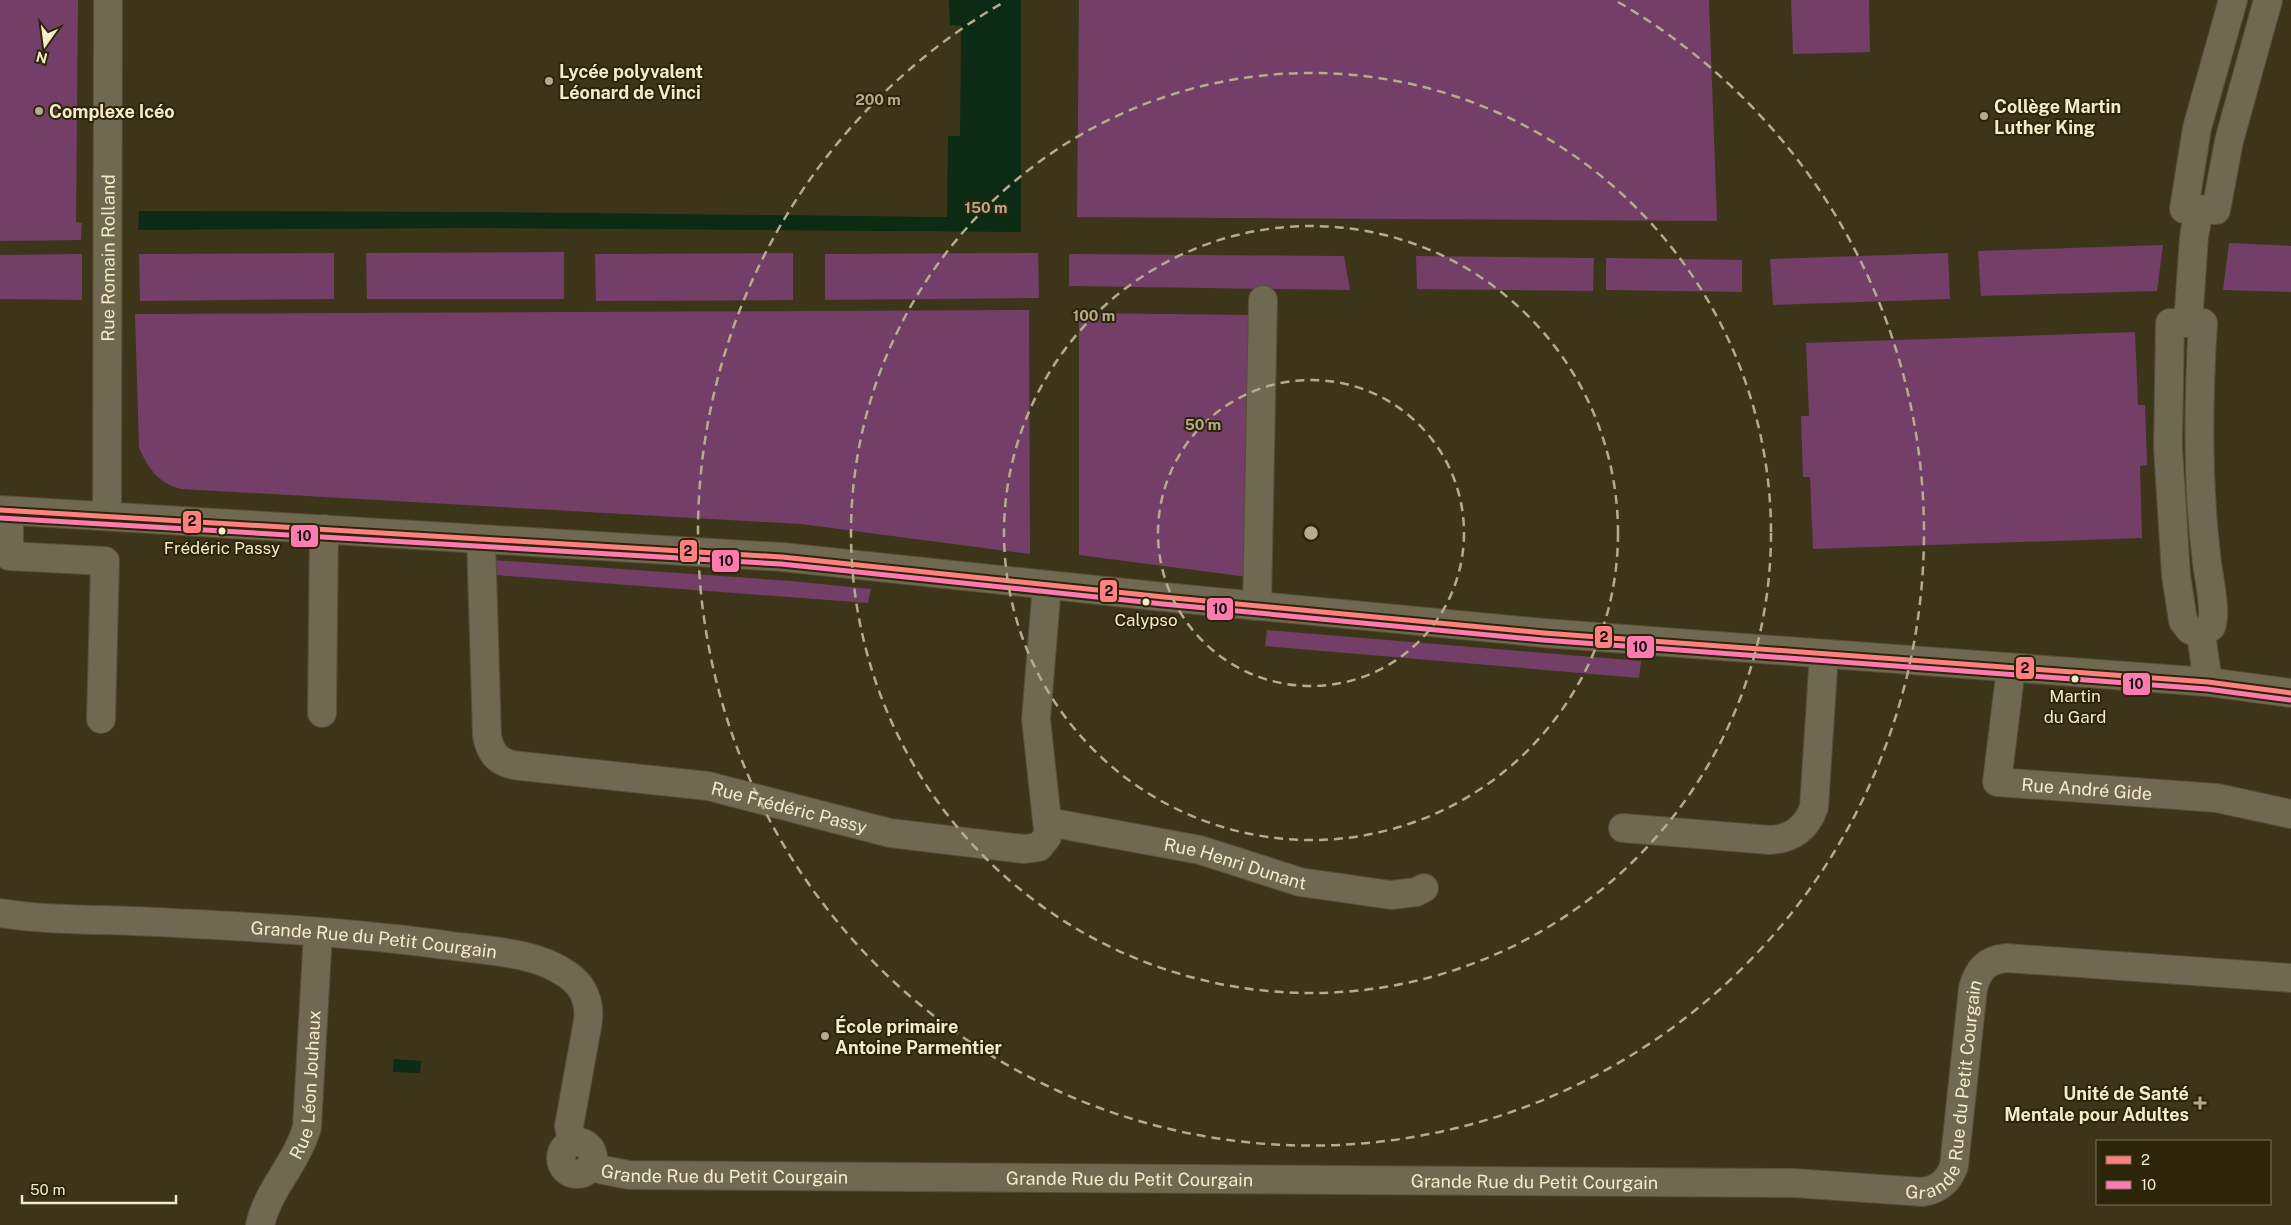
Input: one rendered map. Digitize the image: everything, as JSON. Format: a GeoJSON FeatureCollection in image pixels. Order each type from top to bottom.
{"type":"FeatureCollection","features":[{"type":"Feature","properties":{"kind":"street","name":"Rue Romain Rolland"},"geometry":{"type":"LineString","coordinates":[[106,516],[108,0]]}},
{"type":"Feature","properties":{"kind":"street"},"geometry":{"type":"LineString","coordinates":[[2233,0],[2208,84],[2190,166],[2184,209],[2216,210],[2234,121],[2268,0]]}},
{"type":"Feature","properties":{"kind":"street"},"geometry":{"type":"LineString","coordinates":[[2199,209],[2194,237],[2188,323],[2203,323],[2200,392],[2201,476],[2205,548],[2213,616],[2211,627],[2201,634],[2208,682]]}},
{"type":"Feature","properties":{"kind":"street"},"geometry":{"type":"LineString","coordinates":[[1256,606],[1263,300]]}},
{"type":"Feature","properties":{"kind":"street"},"geometry":{"type":"LineString","coordinates":[[101,719],[105,562],[5,555],[5,510],[801,559],[1256,606],[1544,633],[2208,682],[2291,693]]}},
{"type":"Feature","properties":{"kind":"street"},"geometry":{"type":"LineString","coordinates":[[322,713],[324,529]]}},
{"type":"Feature","properties":{"kind":"street","name":"Rue Frédéric Passy"},"geometry":{"type":"LineString","coordinates":[[480,539],[486,736],[489,747],[500,762],[521,766],[708,786],[890,833],[1024,849],[1033,849],[1047,838],[1048,822],[1036,736],[1046,585]]}},
{"type":"Feature","properties":{"kind":"street"},"geometry":{"type":"LineString","coordinates":[[1622,828],[1770,840],[1781,839],[1799,830],[1806,824],[1814,807],[1824,654]]}},
{"type":"Feature","properties":{"kind":"street","name":"Rue André Gide"},"geometry":{"type":"LineString","coordinates":[[2011,668],[1997,782],[2217,798],[2291,814]]}},
{"type":"Feature","properties":{"kind":"street"},"geometry":{"type":"LineString","coordinates":[[2208,682],[2291,678]]}},
{"type":"Feature","properties":{"kind":"street","name":"Rue Henri Dunant"},"geometry":{"type":"LineString","coordinates":[[1048,822],[1200,850],[1300,882],[1391,895],[1416,892],[1424,888]]}},
{"type":"Feature","properties":{"kind":"street","name":"Grande Rue du Petit Courgain"},"geometry":{"type":"LineString","coordinates":[[0,913],[318,933],[414,941],[512,954],[543,963],[570,976],[586,998],[589,1014],[572,1103],[569,1126],[572,1143],[582,1143],[591,1149],[593,1160],[591,1165],[617,1173],[630,1174],[1794,1183],[1923,1192],[1940,1187],[1951,1174],[1954,1166],[1973,988],[1980,970],[1986,964],[1994,960],[2006,958],[2291,978]]}},
{"type":"Feature","properties":{"kind":"street","name":"Rue Léon Jouhaux"},"geometry":{"type":"LineString","coordinates":[[260,1225],[273,1192],[299,1150],[307,1127],[318,933]]}},
{"type":"Feature","properties":{"kind":"shaded area","name":"Complexe Icéo"},"geometry":{"type":"Polygon","coordinates":[[[0,0],[78,0],[76,222],[82,223],[81,240],[0,241],[0,0]]]}},
{"type":"Feature","properties":{"kind":"shaded area"},"geometry":{"type":"Polygon","coordinates":[[[949,0],[1021,0],[1021,232],[477,228],[138,230],[139,211],[477,212],[947,217],[948,136],[960,136],[961,26],[950,25],[949,0]]]}},
{"type":"Feature","properties":{"kind":"shaded area"},"geometry":{"type":"Polygon","coordinates":[[[1079,0],[1709,0],[1717,221],[1077,217],[1079,0]]]}},
{"type":"Feature","properties":{"kind":"shaded area"},"geometry":{"type":"Polygon","coordinates":[[[1791,0],[1869,0],[1870,52],[1793,54],[1791,0]]]}},
{"type":"Feature","properties":{"kind":"shaded area"},"geometry":{"type":"Polygon","coordinates":[[[2229,243],[2291,246],[2291,292],[2223,290],[2229,243]]]}},
{"type":"Feature","properties":{"kind":"shaded area"},"geometry":{"type":"Polygon","coordinates":[[[2163,245],[2157,291],[1981,296],[1978,251],[2163,245]]]}},
{"type":"Feature","properties":{"kind":"shaded area"},"geometry":{"type":"Polygon","coordinates":[[[564,252],[564,299],[367,299],[366,253],[564,252]]]}},
{"type":"Feature","properties":{"kind":"shaded area"},"geometry":{"type":"Polygon","coordinates":[[[334,253],[334,299],[140,301],[139,254],[334,253]]]}},
{"type":"Feature","properties":{"kind":"shaded area"},"geometry":{"type":"Polygon","coordinates":[[[793,253],[793,300],[596,301],[595,254],[793,253]]]}},
{"type":"Feature","properties":{"kind":"shaded area"},"geometry":{"type":"Polygon","coordinates":[[[1038,253],[1039,298],[825,300],[825,254],[1038,253]]]}},
{"type":"Feature","properties":{"kind":"shaded area"},"geometry":{"type":"Polygon","coordinates":[[[1948,253],[1950,299],[1773,305],[1770,259],[1948,253]]]}},
{"type":"Feature","properties":{"kind":"shaded area"},"geometry":{"type":"Polygon","coordinates":[[[82,254],[82,300],[0,299],[0,255],[82,254]]]}},
{"type":"Feature","properties":{"kind":"shaded area"},"geometry":{"type":"Polygon","coordinates":[[[1069,254],[1344,256],[1350,290],[1069,286],[1069,254]]]}},
{"type":"Feature","properties":{"kind":"shaded area"},"geometry":{"type":"Polygon","coordinates":[[[1416,256],[1594,258],[1593,291],[1417,289],[1416,256]]]}},
{"type":"Feature","properties":{"kind":"shaded area"},"geometry":{"type":"Polygon","coordinates":[[[1606,258],[1742,260],[1742,292],[1606,290],[1606,258]]]}},
{"type":"Feature","properties":{"kind":"shaded area"},"geometry":{"type":"Polygon","coordinates":[[[1029,310],[1030,554],[801,524],[181,489],[160,479],[151,469],[139,448],[135,314],[1029,310]]]}},
{"type":"Feature","properties":{"kind":"shaded area"},"geometry":{"type":"Polygon","coordinates":[[[1079,313],[1251,315],[1248,577],[1079,555],[1079,313]]]}},
{"type":"Feature","properties":{"kind":"shaded area"},"geometry":{"type":"Polygon","coordinates":[[[2135,332],[2138,405],[2145,405],[2147,465],[2140,466],[2142,538],[1813,549],[1810,477],[1803,477],[1801,416],[1809,416],[1806,343],[2135,332]]]}},
{"type":"Feature","properties":{"kind":"shaded area"},"geometry":{"type":"Polygon","coordinates":[[[493,560],[791,581],[871,589],[868,603],[494,575],[493,560]]]}},
{"type":"Feature","properties":{"kind":"shaded area"},"geometry":{"type":"Polygon","coordinates":[[[1267,630],[1641,661],[1639,678],[1265,646],[1267,630]]]}},
{"type":"Feature","properties":{"kind":"shaded area"},"geometry":{"type":"Polygon","coordinates":[[[394,1059],[421,1061],[420,1073],[393,1072],[394,1059]]]}},
{"type":"Feature","properties":{"kind":"transit line","name":"2"},"geometry":{"type":"LineString","coordinates":[[0,510],[782,557],[1164,597],[1544,633],[2208,682],[2291,693]]}},
{"type":"Feature","properties":{"kind":"transit line","name":"10"},"geometry":{"type":"LineString","coordinates":[[0,518],[781,564],[1163,604],[1543,640],[2207,689],[2290,700]]}},
{"type":"Feature","properties":{"kind":"place","name":"Lycée polyvalent Léonard de Vinci"},"geometry":{"type":"Point","coordinates":[549,81]}},
{"type":"Feature","properties":{"kind":"place","name":"Complexe Icéo"},"geometry":{"type":"Point","coordinates":[39,111]}},
{"type":"Feature","properties":{"kind":"place","name":"Collège Martin Luther King"},"geometry":{"type":"Point","coordinates":[1984,116]}},
{"type":"Feature","properties":{"kind":"place","name":"Frédéric Passy"},"geometry":{"type":"Point","coordinates":[222,531]}},
{"type":"Feature","properties":{"kind":"place","name":"Calypso"},"geometry":{"type":"Point","coordinates":[1146,602]}},
{"type":"Feature","properties":{"kind":"place","name":"Martin du Gard"},"geometry":{"type":"Point","coordinates":[2075,679]}},
{"type":"Feature","properties":{"kind":"place","name":"École primaire Antoine Parmentier"},"geometry":{"type":"Point","coordinates":[825,1036]}},
{"type":"Feature","properties":{"kind":"place","name":"Unité de Santé Mentale pour Adultes"},"geometry":{"type":"Point","coordinates":[2200,1103]}}]}
